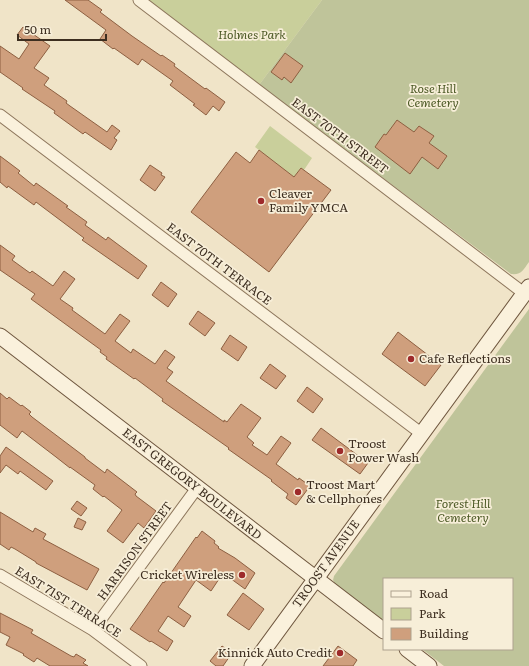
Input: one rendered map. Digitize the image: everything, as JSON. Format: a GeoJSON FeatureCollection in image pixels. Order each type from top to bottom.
{"type":"FeatureCollection","features":[{"type":"Feature","properties":{"kind":"main road","name":"TROOST AVENUE"},"geometry":{"type":"LineString","coordinates":[[252,666],[527,291]]}},
{"type":"Feature","properties":{"kind":"main road","name":"EAST GREGORY BOULEVARD"},"geometry":{"type":"LineString","coordinates":[[0,336],[383,630]]}},
{"type":"Feature","properties":{"kind":"main road"},"geometry":{"type":"LineString","coordinates":[[408,650],[429,666]]}},
{"type":"Feature","properties":{"kind":"street","name":"EAST 70TH STREET"},"geometry":{"type":"LineString","coordinates":[[139,0],[527,291]]}},
{"type":"Feature","properties":{"kind":"street","name":"EAST 70TH TERRACE"},"geometry":{"type":"LineString","coordinates":[[0,115],[422,434]]}},
{"type":"Feature","properties":{"kind":"street","name":"HARRISON STREET"},"geometry":{"type":"LineString","coordinates":[[93,630],[198,488]]}},
{"type":"Feature","properties":{"kind":"street","name":"EAST 71ST TERRACE"},"geometry":{"type":"LineString","coordinates":[[0,575],[93,630],[141,666]]}},
{"type":"Feature","properties":{"kind":"green space","name":"Holmes Park"},"geometry":{"type":"Polygon","coordinates":[[[148,0],[322,0],[259,85],[148,0]]]}},
{"type":"Feature","properties":{"kind":"green space","name":"Rose Hill Cemetery"},"geometry":{"type":"Polygon","coordinates":[[[322,0],[529,0],[529,262],[518,274],[511,274],[259,85],[322,0]]]}},
{"type":"Feature","properties":{"kind":"green space"},"geometry":{"type":"Polygon","coordinates":[[[270,126],[312,158],[304,170],[301,168],[294,177],[255,147],[270,126]]]}},
{"type":"Feature","properties":{"kind":"green space","name":"Forest Hill Cemetery"},"geometry":{"type":"Polygon","coordinates":[[[529,309],[529,666],[444,666],[423,650],[513,650],[513,578],[383,578],[383,620],[335,584],[333,580],[334,576],[529,309]]]}},
{"type":"Feature","properties":{"kind":"building"},"geometry":{"type":"Polygon","coordinates":[[[65,0],[88,0],[102,10],[100,12],[132,36],[175,64],[174,66],[225,102],[219,111],[213,106],[206,115],[193,105],[195,104],[170,85],[173,81],[142,59],[138,65],[114,48],[113,49],[100,39],[106,30],[65,0]]]}},
{"type":"Feature","properties":{"kind":"building"},"geometry":{"type":"Polygon","coordinates":[[[23,27],[50,46],[34,68],[49,78],[44,85],[67,101],[66,103],[70,106],[107,132],[112,125],[120,131],[114,138],[117,140],[111,150],[85,132],[83,134],[54,113],[55,111],[0,72],[0,46],[19,59],[29,44],[17,35],[23,27]]]}},
{"type":"Feature","properties":{"kind":"building"},"geometry":{"type":"Polygon","coordinates":[[[285,53],[303,66],[291,83],[284,77],[282,80],[271,72],[285,53]]]}},
{"type":"Feature","properties":{"kind":"building"},"geometry":{"type":"Polygon","coordinates":[[[397,120],[414,132],[419,126],[434,136],[429,143],[447,156],[438,169],[422,157],[410,174],[375,147],[384,134],[386,135],[397,120]]]}},
{"type":"Feature","properties":{"kind":"building","name":"Cleaver Family YMCA"},"geometry":{"type":"Polygon","coordinates":[[[259,150],[294,177],[301,168],[331,190],[269,272],[191,212],[236,152],[250,163],[259,150]]]}},
{"type":"Feature","properties":{"kind":"building"},"geometry":{"type":"Polygon","coordinates":[[[0,156],[20,171],[18,173],[34,186],[36,183],[68,206],[66,207],[87,222],[85,225],[106,240],[108,237],[147,266],[138,279],[82,240],[84,238],[36,202],[34,205],[0,182],[0,156]]]}},
{"type":"Feature","properties":{"kind":"building"},"geometry":{"type":"Polygon","coordinates":[[[150,165],[162,173],[161,175],[165,177],[155,191],[140,180],[150,165]]]}},
{"type":"Feature","properties":{"kind":"building"},"geometry":{"type":"Polygon","coordinates":[[[0,245],[15,256],[12,260],[30,273],[32,271],[53,286],[64,271],[75,279],[60,299],[73,308],[72,310],[105,334],[120,314],[130,321],[115,341],[131,353],[133,349],[155,364],[165,350],[175,357],[167,368],[173,372],[166,381],[224,422],[224,420],[227,422],[241,404],[261,418],[247,437],[254,443],[252,445],[267,455],[281,436],[291,443],[276,464],[298,480],[299,478],[310,486],[296,505],[286,498],[288,494],[271,481],[272,480],[162,401],[163,399],[135,378],[134,379],[106,359],[107,357],[100,352],[101,350],[31,299],[35,294],[0,270],[0,245]]]}},
{"type":"Feature","properties":{"kind":"building"},"geometry":{"type":"Polygon","coordinates":[[[161,282],[177,294],[168,307],[152,295],[161,282]]]}},
{"type":"Feature","properties":{"kind":"building"},"geometry":{"type":"Polygon","coordinates":[[[198,311],[215,323],[205,336],[189,324],[198,311]]]}},
{"type":"Feature","properties":{"kind":"building","name":"Cafe Reflections"},"geometry":{"type":"Polygon","coordinates":[[[398,332],[441,365],[425,386],[382,354],[398,332]]]}},
{"type":"Feature","properties":{"kind":"building"},"geometry":{"type":"Polygon","coordinates":[[[230,335],[247,347],[238,361],[221,349],[230,335]]]}},
{"type":"Feature","properties":{"kind":"building"},"geometry":{"type":"Polygon","coordinates":[[[270,364],[286,376],[276,389],[260,378],[270,364]]]}},
{"type":"Feature","properties":{"kind":"building"},"geometry":{"type":"Polygon","coordinates":[[[307,387],[323,399],[313,413],[297,401],[307,387]]]}},
{"type":"Feature","properties":{"kind":"building"},"geometry":{"type":"Polygon","coordinates":[[[0,393],[7,399],[9,397],[21,406],[22,405],[31,412],[29,414],[32,417],[105,473],[107,469],[137,492],[135,494],[136,496],[156,511],[144,528],[138,523],[123,543],[107,531],[122,510],[93,489],[95,485],[70,468],[22,431],[17,438],[0,425],[0,393]]]}},
{"type":"Feature","properties":{"kind":"building","name":"Troost Power Wash"},"geometry":{"type":"Polygon","coordinates":[[[321,428],[368,463],[360,474],[312,440],[321,428]]]}},
{"type":"Feature","properties":{"kind":"building"},"geometry":{"type":"Polygon","coordinates":[[[6,447],[53,481],[46,490],[20,471],[18,474],[6,465],[0,473],[0,456],[6,447]]]}},
{"type":"Feature","properties":{"kind":"building"},"geometry":{"type":"Polygon","coordinates":[[[77,501],[87,508],[81,516],[71,509],[77,501]]]}},
{"type":"Feature","properties":{"kind":"building"},"geometry":{"type":"Polygon","coordinates":[[[0,512],[33,532],[35,528],[46,534],[43,539],[99,569],[87,590],[36,563],[15,549],[11,547],[9,550],[0,544],[0,512]]]}},
{"type":"Feature","properties":{"kind":"building"},"geometry":{"type":"Polygon","coordinates":[[[78,518],[86,522],[82,530],[74,527],[78,518]]]}},
{"type":"Feature","properties":{"kind":"building"},"geometry":{"type":"Polygon","coordinates":[[[202,531],[215,541],[214,543],[219,547],[218,548],[235,558],[255,573],[245,589],[223,573],[211,591],[196,580],[178,607],[191,616],[184,627],[168,616],[158,631],[173,641],[167,651],[130,629],[196,537],[197,538],[202,531]]]}},
{"type":"Feature","properties":{"kind":"building"},"geometry":{"type":"Polygon","coordinates":[[[243,593],[264,609],[249,630],[227,615],[243,593]]]}},
{"type":"Feature","properties":{"kind":"building"},"geometry":{"type":"Polygon","coordinates":[[[0,613],[33,630],[31,633],[71,656],[74,657],[76,654],[86,660],[83,663],[88,666],[50,666],[37,658],[34,662],[23,655],[24,654],[6,645],[10,637],[0,632],[0,613]]]}},
{"type":"Feature","properties":{"kind":"building"},"geometry":{"type":"Polygon","coordinates":[[[222,646],[232,653],[223,666],[216,666],[210,661],[222,646]]]}},
{"type":"Feature","properties":{"kind":"building","name":"Kinnick Auto Credit"},"geometry":{"type":"Polygon","coordinates":[[[338,646],[357,660],[353,666],[323,666],[338,646]]]}},
{"type":"Feature","properties":{"kind":"place","name":"Cleaver Family YMCA"},"geometry":{"type":"Point","coordinates":[261,201]}},
{"type":"Feature","properties":{"kind":"place","name":"Cafe Reflections"},"geometry":{"type":"Point","coordinates":[411,359]}},
{"type":"Feature","properties":{"kind":"place","name":"Troost Power Wash"},"geometry":{"type":"Point","coordinates":[340,451]}},
{"type":"Feature","properties":{"kind":"place","name":"Troost Mart & Cellphones"},"geometry":{"type":"Point","coordinates":[298,492]}},
{"type":"Feature","properties":{"kind":"place","name":"Cricket Wireless"},"geometry":{"type":"Point","coordinates":[242,575]}},
{"type":"Feature","properties":{"kind":"place","name":"Kinnick Auto Credit"},"geometry":{"type":"Point","coordinates":[340,653]}}]}
